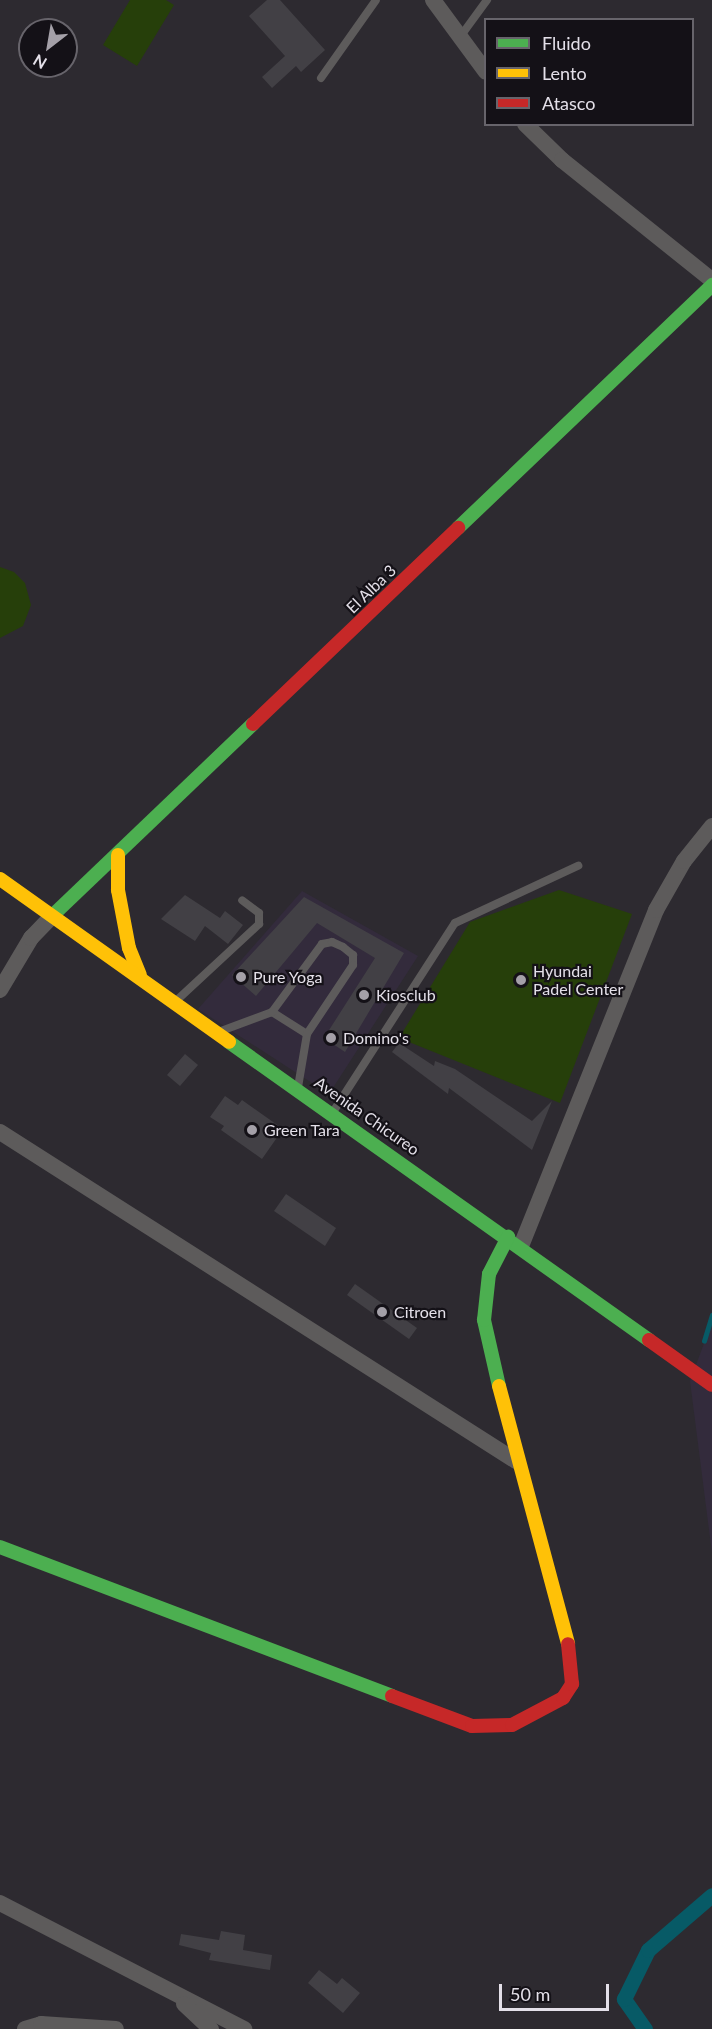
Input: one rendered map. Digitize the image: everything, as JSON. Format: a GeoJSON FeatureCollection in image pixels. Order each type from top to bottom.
{"type":"FeatureCollection","features":[{"type":"Feature","properties":{"kind":"street"},"geometry":{"type":"LineString","coordinates":[[433,0],[484,69]]}},
{"type":"Feature","properties":{"kind":"street"},"geometry":{"type":"LineString","coordinates":[[527,126],[562,160],[712,280]]}},
{"type":"Feature","properties":{"kind":"street","name":"El Alba 3"},"geometry":{"type":"LineString","coordinates":[[52,916],[712,285]]}},
{"type":"Feature","properties":{"kind":"street"},"geometry":{"type":"LineString","coordinates":[[0,1547],[472,1726],[499,1727],[524,1721],[555,1704],[568,1691],[573,1677],[571,1656],[516,1461],[484,1320],[489,1274],[514,1241],[656,910],[679,869],[712,826]]}},
{"type":"Feature","properties":{"kind":"street"},"geometry":{"type":"LineString","coordinates":[[118,855],[118,890],[129,948],[140,975]]}},
{"type":"Feature","properties":{"kind":"street","name":"Avenida Chicureo"},"geometry":{"type":"LineString","coordinates":[[0,879],[333,1112],[712,1385]]}},
{"type":"Feature","properties":{"kind":"street"},"geometry":{"type":"LineString","coordinates":[[93,879],[118,890]]}},
{"type":"Feature","properties":{"kind":"street"},"geometry":{"type":"LineString","coordinates":[[0,990],[31,938],[52,916]]}},
{"type":"Feature","properties":{"kind":"street"},"geometry":{"type":"LineString","coordinates":[[0,1132],[516,1461]]}},
{"type":"Feature","properties":{"kind":"street"},"geometry":{"type":"LineString","coordinates":[[0,1904],[166,1987],[244,2029]]}},
{"type":"Feature","properties":{"kind":"street"},"geometry":{"type":"LineString","coordinates":[[166,1987],[211,2029]]}},
{"type":"Feature","properties":{"kind":"street"},"geometry":{"type":"LineString","coordinates":[[26,2029],[41,2024],[116,2029]]}},
{"type":"Feature","properties":{"kind":"lane"},"geometry":{"type":"LineString","coordinates":[[321,78],[376,0]]}},
{"type":"Feature","properties":{"kind":"lane"},"geometry":{"type":"LineString","coordinates":[[460,38],[487,0]]}},
{"type":"Feature","properties":{"kind":"lane"},"geometry":{"type":"LineString","coordinates":[[333,1112],[455,922],[578,866]]}},
{"type":"Feature","properties":{"kind":"lane"},"geometry":{"type":"LineString","coordinates":[[176,1001],[259,924],[259,913],[242,900]]}},
{"type":"Feature","properties":{"kind":"lane"},"geometry":{"type":"LineString","coordinates":[[220,1032],[272,1012],[322,944],[332,942],[343,947],[353,955],[353,965],[308,1034],[297,1087]]}},
{"type":"Feature","properties":{"kind":"lane"},"geometry":{"type":"LineString","coordinates":[[272,1012],[308,1034]]}},
{"type":"Feature","properties":{"kind":"shaded area"},"geometry":{"type":"Polygon","coordinates":[[[302,891],[418,956],[329,1094],[198,1009],[302,891]]]}},
{"type":"Feature","properties":{"kind":"shaded area"},"geometry":{"type":"Polygon","coordinates":[[[712,1322],[712,1553],[690,1381],[712,1322]]]}},
{"type":"Feature","properties":{"kind":"green space"},"geometry":{"type":"Polygon","coordinates":[[[130,0],[166,0],[174,5],[137,66],[103,45],[130,0]]]}},
{"type":"Feature","properties":{"kind":"green space"},"geometry":{"type":"Polygon","coordinates":[[[0,567],[14,572],[25,583],[31,605],[23,626],[0,638],[0,567]]]}},
{"type":"Feature","properties":{"kind":"green space","name":"Hyundai Padel Center"},"geometry":{"type":"Polygon","coordinates":[[[559,890],[632,914],[560,1103],[399,1038],[470,922],[559,890]]]}},
{"type":"Feature","properties":{"kind":"building"},"geometry":{"type":"Polygon","coordinates":[[[267,0],[280,0],[325,50],[301,72],[296,66],[272,88],[262,77],[285,56],[249,16],[267,0]]]}},
{"type":"Feature","properties":{"kind":"building"},"geometry":{"type":"Polygon","coordinates":[[[185,895],[220,918],[225,911],[243,925],[228,944],[205,926],[195,941],[161,919],[185,895]]]}},
{"type":"Feature","properties":{"kind":"building"},"geometry":{"type":"Polygon","coordinates":[[[304,897],[404,953],[345,1052],[324,1038],[375,958],[317,923],[256,996],[232,975],[304,897]]]}},
{"type":"Feature","properties":{"kind":"building"},"geometry":{"type":"Polygon","coordinates":[[[399,1043],[434,1066],[435,1061],[455,1069],[532,1121],[552,1101],[532,1150],[449,1088],[448,1094],[392,1052],[399,1043]]]}},
{"type":"Feature","properties":{"kind":"building"},"geometry":{"type":"Polygon","coordinates":[[[185,1054],[198,1065],[180,1086],[167,1075],[185,1054]]]}},
{"type":"Feature","properties":{"kind":"building","name":"Green Tara"},"geometry":{"type":"Polygon","coordinates":[[[225,1096],[238,1105],[242,1100],[283,1129],[262,1159],[221,1130],[224,1126],[210,1117],[225,1096]]]}},
{"type":"Feature","properties":{"kind":"building"},"geometry":{"type":"Polygon","coordinates":[[[286,1194],[336,1228],[325,1246],[274,1211],[286,1194]]]}},
{"type":"Feature","properties":{"kind":"building","name":"Citroen"},"geometry":{"type":"Polygon","coordinates":[[[355,1284],[417,1328],[409,1339],[347,1295],[355,1284]]]}},
{"type":"Feature","properties":{"kind":"building"},"geometry":{"type":"Polygon","coordinates":[[[221,1931],[245,1935],[243,1950],[272,1955],[270,1970],[209,1960],[211,1953],[179,1945],[181,1934],[219,1940],[221,1931]]]}},
{"type":"Feature","properties":{"kind":"building"},"geometry":{"type":"Polygon","coordinates":[[[319,1970],[337,1984],[342,1978],[360,1993],[343,2013],[308,1983],[319,1970]]]}},
{"type":"Feature","properties":{"kind":"waterway"},"geometry":{"type":"LineString","coordinates":[[704,1341],[712,1315]]}},
{"type":"Feature","properties":{"kind":"waterway"},"geometry":{"type":"LineString","coordinates":[[645,2029],[624,1999],[648,1950],[712,1895]]}},
{"type":"Feature","properties":{"kind":"traffic: fast"},"geometry":{"type":"LineString","coordinates":[[458,528],[712,285]]}},
{"type":"Feature","properties":{"kind":"traffic: fast"},"geometry":{"type":"LineString","coordinates":[[52,916],[253,724]]}},
{"type":"Feature","properties":{"kind":"traffic: fast"},"geometry":{"type":"LineString","coordinates":[[229,1042],[649,1340]]}},
{"type":"Feature","properties":{"kind":"traffic: fast"},"geometry":{"type":"LineString","coordinates":[[499,1386],[484,1320],[489,1274],[508,1237]]}},
{"type":"Feature","properties":{"kind":"traffic: fast"},"geometry":{"type":"LineString","coordinates":[[0,1547],[392,1696]]}},
{"type":"Feature","properties":{"kind":"traffic: slow"},"geometry":{"type":"LineString","coordinates":[[118,855],[118,890],[129,948],[140,975]]}},
{"type":"Feature","properties":{"kind":"traffic: slow"},"geometry":{"type":"LineString","coordinates":[[0,879],[229,1042]]}},
{"type":"Feature","properties":{"kind":"traffic: slow"},"geometry":{"type":"LineString","coordinates":[[499,1386],[568,1644]]}},
{"type":"Feature","properties":{"kind":"traffic: jam"},"geometry":{"type":"LineString","coordinates":[[253,724],[458,528]]}},
{"type":"Feature","properties":{"kind":"traffic: jam"},"geometry":{"type":"LineString","coordinates":[[649,1340],[712,1385]]}},
{"type":"Feature","properties":{"kind":"traffic: jam"},"geometry":{"type":"LineString","coordinates":[[392,1696],[472,1726],[512,1725],[563,1698],[572,1684],[568,1644]]}},
{"type":"Feature","properties":{"kind":"place","name":"Pure Yoga"},"geometry":{"type":"Point","coordinates":[241,977]}},
{"type":"Feature","properties":{"kind":"place","name":"Hyundai Padel Center"},"geometry":{"type":"Point","coordinates":[521,980]}},
{"type":"Feature","properties":{"kind":"place","name":"Kiosclub"},"geometry":{"type":"Point","coordinates":[364,995]}},
{"type":"Feature","properties":{"kind":"place","name":"Domino's"},"geometry":{"type":"Point","coordinates":[331,1038]}},
{"type":"Feature","properties":{"kind":"place","name":"Green Tara"},"geometry":{"type":"Point","coordinates":[252,1130]}},
{"type":"Feature","properties":{"kind":"place","name":"Citroen"},"geometry":{"type":"Point","coordinates":[382,1312]}}]}
